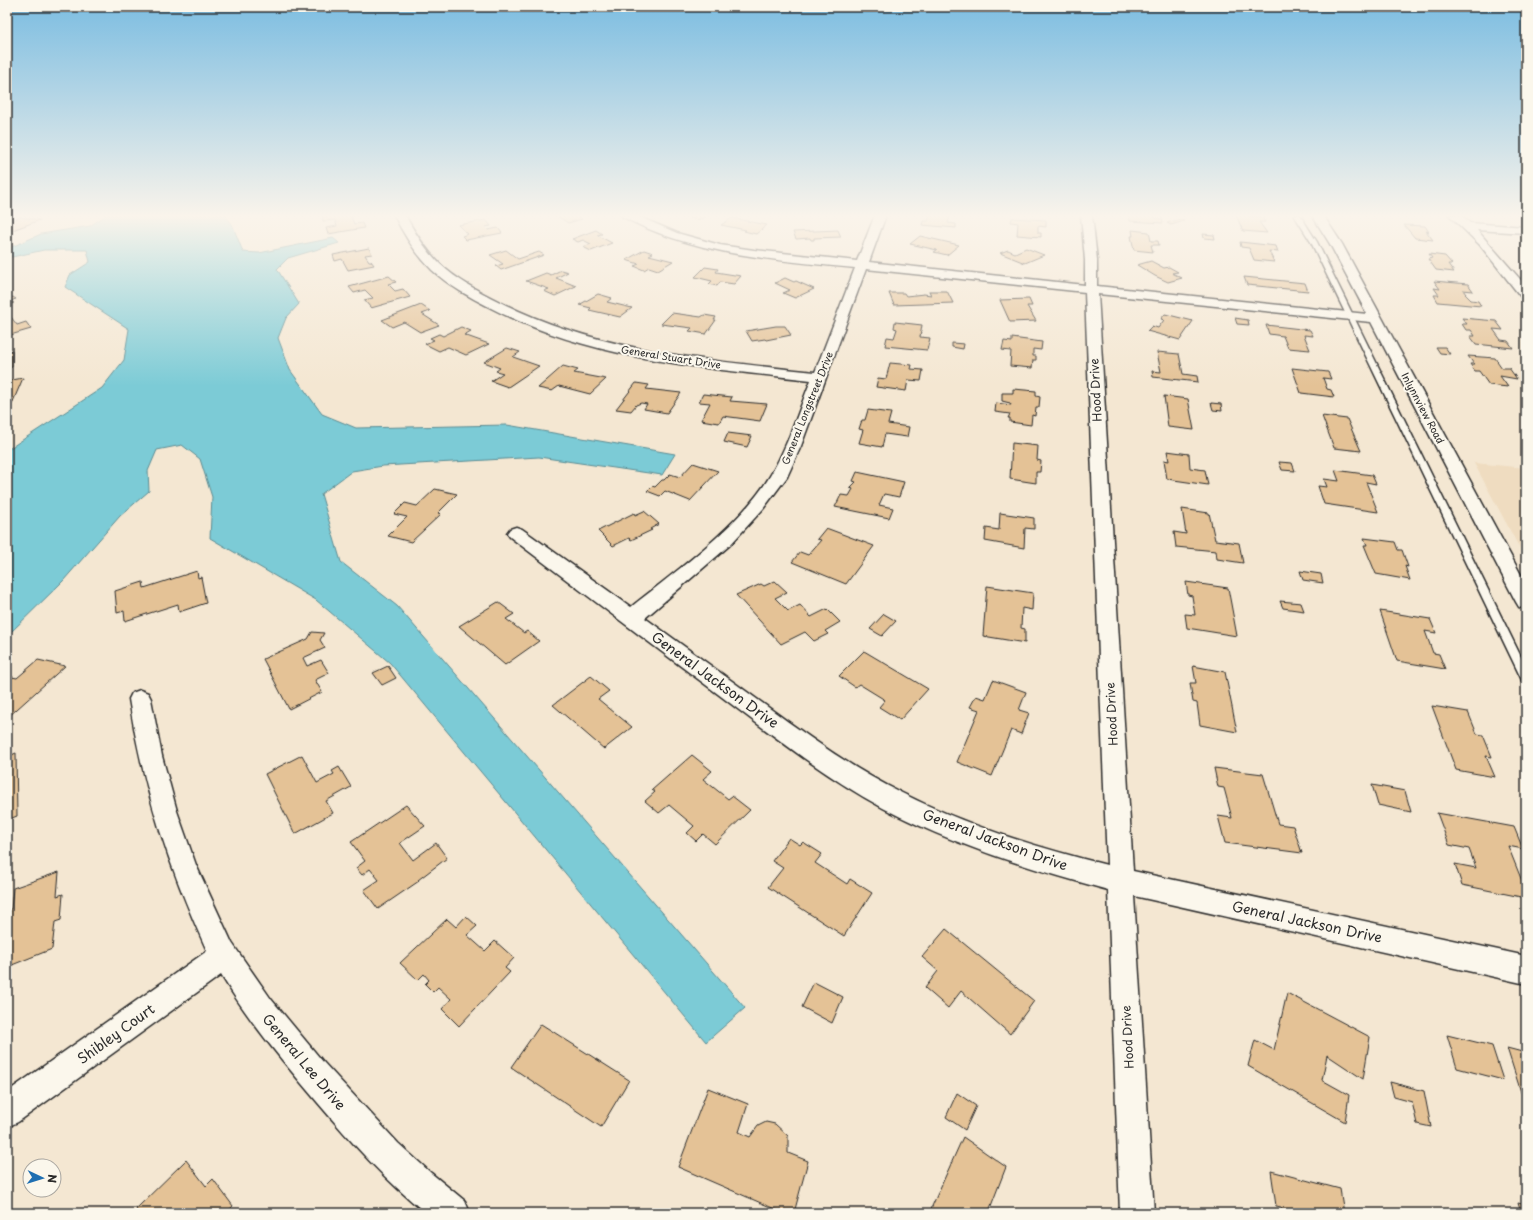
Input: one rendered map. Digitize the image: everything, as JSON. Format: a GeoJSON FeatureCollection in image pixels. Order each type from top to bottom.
{"type":"FeatureCollection","features":[{"type":"Feature","properties":{"kind":"street","name":"General Stuart Drive"},"geometry":{"type":"LineString","coordinates":[[442,272],[488,302],[546,327],[600,344],[653,356],[820,377]]}},
{"type":"Feature","properties":{"kind":"street","name":"General Longstreet Drive"},"geometry":{"type":"LineString","coordinates":[[630,618],[721,544],[743,522],[772,486],[786,463],[859,272]]}},
{"type":"Feature","properties":{"kind":"street"},"geometry":{"type":"LineString","coordinates":[[918,272],[1376,319]]}},
{"type":"Feature","properties":{"kind":"street","name":"Hood Drive"},"geometry":{"type":"LineString","coordinates":[[1091,272],[1137,1213]]}},
{"type":"Feature","properties":{"kind":"street","name":"Inlynnview Road"},"geometry":{"type":"LineString","coordinates":[[1351,272],[1526,602]]}},
{"type":"Feature","properties":{"kind":"street"},"geometry":{"type":"LineString","coordinates":[[1507,272],[1526,294]]}},
{"type":"Feature","properties":{"kind":"street","name":"General Jackson Drive"},"geometry":{"type":"LineString","coordinates":[[516,533],[811,751],[850,777],[905,807],[959,830],[1036,858],[1120,881],[1526,970]]}},
{"type":"Feature","properties":{"kind":"street","name":"General Lee Drive"},"geometry":{"type":"LineString","coordinates":[[140,699],[146,739],[163,808],[190,885],[224,956],[274,1030],[356,1123],[426,1193],[453,1213]]}},
{"type":"Feature","properties":{"kind":"street","name":"Shibley Court"},"geometry":{"type":"LineString","coordinates":[[7,1112],[224,956]]}},
{"type":"Feature","properties":{"kind":"lane"},"geometry":{"type":"LineString","coordinates":[[1328,272],[1526,678]]}},
{"type":"Feature","properties":{"kind":"shaded area"},"geometry":{"type":"Polygon","coordinates":[[[1474,463],[1526,468],[1526,560],[1474,463]]]}},
{"type":"Feature","properties":{"kind":"water"},"geometry":{"type":"Polygon","coordinates":[[[75,272],[279,272],[299,304],[286,318],[278,338],[290,370],[322,414],[356,428],[507,425],[675,454],[662,475],[539,457],[383,466],[352,471],[321,494],[341,562],[397,606],[745,1008],[706,1042],[390,663],[316,600],[210,538],[212,497],[200,459],[182,445],[157,450],[148,471],[149,491],[120,516],[63,581],[7,636],[7,450],[102,388],[124,360],[129,329],[65,287],[70,275],[75,272]]]}},
{"type":"Feature","properties":{"kind":"building"},"geometry":{"type":"Polygon","coordinates":[[[557,272],[568,272],[556,278],[576,286],[555,296],[544,291],[549,289],[526,281],[546,273],[551,275],[557,272]]]}},
{"type":"Feature","properties":{"kind":"building"},"geometry":{"type":"Polygon","coordinates":[[[700,272],[716,272],[741,276],[734,284],[720,282],[717,286],[709,284],[712,281],[695,277],[700,272]]]}},
{"type":"Feature","properties":{"kind":"building"},"geometry":{"type":"Polygon","coordinates":[[[1148,272],[1178,272],[1172,273],[1182,278],[1168,282],[1148,272]]]}},
{"type":"Feature","properties":{"kind":"building"},"geometry":{"type":"Polygon","coordinates":[[[389,276],[396,282],[388,284],[395,291],[403,289],[410,297],[371,308],[364,300],[373,298],[365,290],[354,293],[349,287],[389,276]]]}},
{"type":"Feature","properties":{"kind":"building"},"geometry":{"type":"Polygon","coordinates":[[[1244,277],[1305,283],[1308,291],[1247,285],[1244,277]]]}},
{"type":"Feature","properties":{"kind":"building"},"geometry":{"type":"Polygon","coordinates":[[[785,278],[814,289],[795,298],[783,293],[790,290],[775,283],[785,278]]]}},
{"type":"Feature","properties":{"kind":"building"},"geometry":{"type":"Polygon","coordinates":[[[1434,281],[1468,284],[1473,291],[1463,290],[1465,294],[1471,300],[1478,301],[1481,306],[1438,302],[1434,295],[1439,295],[1434,288],[1440,289],[1434,281]]]}},
{"type":"Feature","properties":{"kind":"building"},"geometry":{"type":"Polygon","coordinates":[[[929,291],[947,291],[953,303],[894,305],[889,293],[904,293],[906,296],[924,294],[931,295],[929,291]]]}},
{"type":"Feature","properties":{"kind":"building"},"geometry":{"type":"Polygon","coordinates":[[[598,294],[612,298],[607,302],[632,308],[620,317],[589,310],[591,308],[579,305],[598,294]]]}},
{"type":"Feature","properties":{"kind":"building"},"geometry":{"type":"Polygon","coordinates":[[[13,297],[16,299],[10,301],[14,303],[7,306],[7,299],[13,297]]]}},
{"type":"Feature","properties":{"kind":"building"},"geometry":{"type":"Polygon","coordinates":[[[1029,299],[1032,306],[1027,306],[1036,321],[1010,322],[1000,300],[1029,299]]]}},
{"type":"Feature","properties":{"kind":"building"},"geometry":{"type":"Polygon","coordinates":[[[421,305],[430,311],[422,314],[439,325],[420,332],[404,322],[392,327],[382,320],[421,305]]]}},
{"type":"Feature","properties":{"kind":"building"},"geometry":{"type":"Polygon","coordinates":[[[672,313],[701,317],[704,315],[716,317],[714,320],[716,320],[706,334],[689,331],[692,328],[661,324],[672,313]]]}},
{"type":"Feature","properties":{"kind":"building"},"geometry":{"type":"Polygon","coordinates":[[[1165,314],[1193,321],[1180,340],[1147,331],[1152,326],[1158,328],[1164,320],[1161,319],[1165,314]]]}},
{"type":"Feature","properties":{"kind":"building"},"geometry":{"type":"Polygon","coordinates":[[[11,317],[17,325],[26,322],[31,329],[7,336],[7,318],[11,317]]]}},
{"type":"Feature","properties":{"kind":"building"},"geometry":{"type":"Polygon","coordinates":[[[1235,318],[1248,320],[1249,325],[1237,324],[1235,318]]]}},
{"type":"Feature","properties":{"kind":"building"},"geometry":{"type":"Polygon","coordinates":[[[1462,318],[1496,321],[1503,330],[1493,329],[1501,340],[1508,341],[1513,348],[1476,344],[1470,336],[1475,336],[1471,330],[1466,330],[1462,324],[1467,324],[1462,318]]]}},
{"type":"Feature","properties":{"kind":"building"},"geometry":{"type":"Polygon","coordinates":[[[895,322],[922,325],[920,337],[930,338],[927,350],[885,346],[887,337],[894,338],[897,329],[894,328],[895,322]]]}},
{"type":"Feature","properties":{"kind":"building"},"geometry":{"type":"Polygon","coordinates":[[[1266,325],[1310,330],[1313,336],[1304,335],[1310,350],[1288,348],[1283,336],[1269,334],[1266,325]]]}},
{"type":"Feature","properties":{"kind":"building"},"geometry":{"type":"Polygon","coordinates":[[[785,326],[791,335],[752,341],[746,331],[785,326]]]}},
{"type":"Feature","properties":{"kind":"building"},"geometry":{"type":"Polygon","coordinates":[[[461,327],[471,331],[464,335],[489,344],[466,355],[448,347],[439,351],[425,344],[434,340],[430,338],[439,334],[443,336],[461,327]]]}},
{"type":"Feature","properties":{"kind":"building"},"geometry":{"type":"Polygon","coordinates":[[[1012,338],[1042,342],[1041,350],[1033,349],[1033,356],[1036,356],[1036,360],[1033,360],[1032,368],[1010,366],[1011,351],[1002,350],[1004,341],[1012,342],[1012,338]]]}},
{"type":"Feature","properties":{"kind":"building"},"geometry":{"type":"Polygon","coordinates":[[[952,343],[964,344],[963,349],[952,347],[952,343]]]}},
{"type":"Feature","properties":{"kind":"building"},"geometry":{"type":"Polygon","coordinates":[[[1436,347],[1445,347],[1450,354],[1440,353],[1436,347]]]}},
{"type":"Feature","properties":{"kind":"building"},"geometry":{"type":"Polygon","coordinates":[[[507,348],[520,352],[513,357],[539,366],[508,387],[491,381],[503,373],[496,371],[500,368],[484,362],[507,348]]]}},
{"type":"Feature","properties":{"kind":"building"},"geometry":{"type":"Polygon","coordinates":[[[12,350],[12,367],[7,368],[7,351],[12,350]]]}},
{"type":"Feature","properties":{"kind":"building"},"geometry":{"type":"Polygon","coordinates":[[[1157,352],[1179,354],[1183,374],[1197,376],[1198,382],[1153,377],[1152,371],[1161,372],[1157,352]]]}},
{"type":"Feature","properties":{"kind":"building"},"geometry":{"type":"Polygon","coordinates":[[[1468,356],[1495,358],[1502,368],[1509,368],[1517,379],[1500,376],[1508,387],[1489,385],[1479,371],[1475,371],[1470,364],[1474,364],[1468,356]]]}},
{"type":"Feature","properties":{"kind":"building"},"geometry":{"type":"Polygon","coordinates":[[[890,363],[912,365],[911,369],[923,370],[921,381],[908,380],[906,391],[876,387],[878,378],[886,379],[890,363]]]}},
{"type":"Feature","properties":{"kind":"building"},"geometry":{"type":"Polygon","coordinates":[[[563,366],[578,370],[574,373],[606,379],[590,394],[559,386],[552,391],[538,388],[563,366]]]}},
{"type":"Feature","properties":{"kind":"building"},"geometry":{"type":"Polygon","coordinates":[[[1292,368],[1328,372],[1331,379],[1323,378],[1327,389],[1331,390],[1334,397],[1301,393],[1292,368]]]}},
{"type":"Feature","properties":{"kind":"building"},"geometry":{"type":"Polygon","coordinates":[[[23,378],[12,404],[7,405],[7,381],[23,378]]]}},
{"type":"Feature","properties":{"kind":"building"},"geometry":{"type":"Polygon","coordinates":[[[636,383],[649,385],[646,389],[681,393],[667,413],[644,409],[647,404],[641,403],[636,405],[631,411],[616,409],[636,383]]]}},
{"type":"Feature","properties":{"kind":"building"},"geometry":{"type":"Polygon","coordinates":[[[1013,389],[1036,391],[1036,396],[1040,397],[1039,407],[1036,407],[1035,416],[1032,415],[1031,425],[1010,422],[1010,418],[1008,418],[1010,414],[995,412],[996,403],[1011,405],[1010,403],[1002,401],[1002,393],[1013,393],[1013,389]]]}},
{"type":"Feature","properties":{"kind":"building"},"geometry":{"type":"Polygon","coordinates":[[[703,394],[732,397],[730,401],[767,404],[760,421],[723,416],[719,423],[701,420],[710,403],[699,402],[703,394]]]}},
{"type":"Feature","properties":{"kind":"building"},"geometry":{"type":"Polygon","coordinates":[[[1164,396],[1188,399],[1194,430],[1168,427],[1164,396]]]}},
{"type":"Feature","properties":{"kind":"building"},"geometry":{"type":"Polygon","coordinates":[[[1211,403],[1221,404],[1222,411],[1213,410],[1211,403]]]}},
{"type":"Feature","properties":{"kind":"building"},"geometry":{"type":"Polygon","coordinates":[[[868,410],[891,413],[888,424],[909,427],[907,437],[885,434],[882,447],[859,443],[863,430],[859,429],[862,420],[865,420],[868,410]]]}},
{"type":"Feature","properties":{"kind":"building"},"geometry":{"type":"Polygon","coordinates":[[[1322,416],[1347,419],[1361,451],[1334,448],[1322,416]]]}},
{"type":"Feature","properties":{"kind":"building"},"geometry":{"type":"Polygon","coordinates":[[[728,433],[752,436],[747,447],[724,442],[728,433]]]}},
{"type":"Feature","properties":{"kind":"building"},"geometry":{"type":"Polygon","coordinates":[[[1012,443],[1038,446],[1037,460],[1041,461],[1040,472],[1036,472],[1036,483],[1010,479],[1012,443]]]}},
{"type":"Feature","properties":{"kind":"building"},"geometry":{"type":"Polygon","coordinates":[[[1167,451],[1189,454],[1190,468],[1205,470],[1208,485],[1167,479],[1164,460],[1169,461],[1167,451]]]}},
{"type":"Feature","properties":{"kind":"building"},"geometry":{"type":"Polygon","coordinates":[[[1279,462],[1292,463],[1295,471],[1282,470],[1279,462]]]}},
{"type":"Feature","properties":{"kind":"building"},"geometry":{"type":"Polygon","coordinates":[[[693,463],[718,471],[690,501],[665,491],[660,496],[647,491],[652,486],[655,487],[670,474],[680,477],[693,463]]]}},
{"type":"Feature","properties":{"kind":"building"},"geometry":{"type":"Polygon","coordinates":[[[1335,470],[1372,475],[1376,484],[1366,482],[1378,512],[1324,504],[1318,486],[1327,487],[1324,479],[1339,481],[1335,470]]]}},
{"type":"Feature","properties":{"kind":"building"},"geometry":{"type":"Polygon","coordinates":[[[857,472],[904,482],[899,497],[884,494],[879,505],[893,508],[889,518],[835,507],[841,495],[849,496],[853,489],[850,488],[856,482],[853,481],[857,472]]]}},
{"type":"Feature","properties":{"kind":"building"},"geometry":{"type":"Polygon","coordinates":[[[435,489],[457,494],[438,513],[441,514],[411,542],[388,536],[407,517],[394,514],[405,503],[417,506],[435,489]]]}},
{"type":"Feature","properties":{"kind":"building"},"geometry":{"type":"Polygon","coordinates":[[[1182,509],[1209,513],[1215,540],[1239,543],[1243,563],[1217,559],[1216,551],[1176,547],[1174,532],[1186,534],[1182,509]]]}},
{"type":"Feature","properties":{"kind":"building"},"geometry":{"type":"Polygon","coordinates":[[[644,511],[659,524],[650,529],[652,530],[631,540],[629,538],[613,546],[598,531],[634,513],[635,515],[644,511]]]}},
{"type":"Feature","properties":{"kind":"building"},"geometry":{"type":"Polygon","coordinates":[[[1000,513],[1034,518],[1034,529],[1025,528],[1024,548],[985,541],[986,528],[999,530],[1000,513]]]}},
{"type":"Feature","properties":{"kind":"building"},"geometry":{"type":"Polygon","coordinates":[[[826,528],[874,546],[846,584],[792,562],[800,552],[808,555],[821,540],[817,539],[826,528]]]}},
{"type":"Feature","properties":{"kind":"building"},"geometry":{"type":"Polygon","coordinates":[[[1364,538],[1395,542],[1398,550],[1402,550],[1408,567],[1405,566],[1410,580],[1376,574],[1364,545],[1367,545],[1364,538]]]}},
{"type":"Feature","properties":{"kind":"building"},"geometry":{"type":"Polygon","coordinates":[[[197,571],[198,578],[201,577],[206,603],[179,612],[178,604],[125,621],[124,611],[117,613],[115,591],[143,582],[144,588],[197,571]]]}},
{"type":"Feature","properties":{"kind":"building"},"geometry":{"type":"Polygon","coordinates":[[[1300,571],[1321,574],[1323,583],[1303,580],[1300,571]]]}},
{"type":"Feature","properties":{"kind":"building"},"geometry":{"type":"Polygon","coordinates":[[[775,581],[787,592],[775,598],[788,611],[800,605],[811,617],[827,609],[840,622],[825,631],[828,634],[814,641],[805,632],[781,644],[736,595],[761,584],[764,586],[775,581]]]}},
{"type":"Feature","properties":{"kind":"building"},"geometry":{"type":"Polygon","coordinates":[[[1186,582],[1228,588],[1237,636],[1187,628],[1185,614],[1195,615],[1192,596],[1188,595],[1186,582]]]}},
{"type":"Feature","properties":{"kind":"building"},"geometry":{"type":"Polygon","coordinates":[[[987,586],[1033,593],[1032,610],[1022,608],[1021,628],[1025,629],[1025,643],[983,636],[987,586]]]}},
{"type":"Feature","properties":{"kind":"building"},"geometry":{"type":"Polygon","coordinates":[[[1280,601],[1301,603],[1304,611],[1283,608],[1280,601]]]}},
{"type":"Feature","properties":{"kind":"building"},"geometry":{"type":"Polygon","coordinates":[[[498,602],[514,614],[506,619],[524,633],[527,631],[539,641],[505,665],[459,626],[498,602]]]}},
{"type":"Feature","properties":{"kind":"building"},"geometry":{"type":"Polygon","coordinates":[[[1380,611],[1430,619],[1436,633],[1425,631],[1433,653],[1439,654],[1445,669],[1397,661],[1380,611]]]}},
{"type":"Feature","properties":{"kind":"building"},"geometry":{"type":"Polygon","coordinates":[[[884,614],[896,621],[882,636],[870,629],[884,614]]]}},
{"type":"Feature","properties":{"kind":"building"},"geometry":{"type":"Polygon","coordinates":[[[312,632],[324,633],[320,640],[325,648],[303,658],[307,666],[321,660],[329,673],[315,680],[322,692],[289,709],[263,659],[308,639],[312,632]]]}},
{"type":"Feature","properties":{"kind":"building"},"geometry":{"type":"Polygon","coordinates":[[[864,651],[928,689],[900,720],[879,707],[885,700],[859,684],[855,687],[839,676],[864,651]]]}},
{"type":"Feature","properties":{"kind":"building"},"geometry":{"type":"Polygon","coordinates":[[[38,660],[65,666],[7,718],[7,676],[17,678],[38,660]]]}},
{"type":"Feature","properties":{"kind":"building"},"geometry":{"type":"Polygon","coordinates":[[[388,666],[396,678],[382,685],[373,673],[388,666]]]}},
{"type":"Feature","properties":{"kind":"building"},"geometry":{"type":"Polygon","coordinates":[[[1193,666],[1225,672],[1237,732],[1200,725],[1197,703],[1193,702],[1190,683],[1196,683],[1193,666]]]}},
{"type":"Feature","properties":{"kind":"building"},"geometry":{"type":"Polygon","coordinates":[[[591,676],[609,691],[598,699],[632,727],[604,749],[553,705],[591,676]]]}},
{"type":"Feature","properties":{"kind":"building"},"geometry":{"type":"Polygon","coordinates":[[[993,680],[1026,692],[1019,710],[1029,713],[1021,734],[1011,730],[992,776],[957,762],[979,710],[970,707],[976,696],[985,699],[993,680]]]}},
{"type":"Feature","properties":{"kind":"building"},"geometry":{"type":"Polygon","coordinates":[[[1432,706],[1468,712],[1477,734],[1483,735],[1492,757],[1486,756],[1495,777],[1456,770],[1432,706]]]}},
{"type":"Feature","properties":{"kind":"building"},"geometry":{"type":"Polygon","coordinates":[[[16,753],[17,816],[7,820],[7,757],[16,753]]]}},
{"type":"Feature","properties":{"kind":"building"},"geometry":{"type":"Polygon","coordinates":[[[302,755],[317,783],[334,774],[332,771],[339,767],[351,787],[326,801],[333,813],[295,834],[265,774],[302,755]]]}},
{"type":"Feature","properties":{"kind":"building"},"geometry":{"type":"Polygon","coordinates":[[[692,755],[712,771],[703,779],[728,799],[732,796],[750,810],[715,844],[703,834],[696,841],[687,833],[694,826],[669,805],[659,813],[645,801],[655,792],[652,790],[692,755]]]}},
{"type":"Feature","properties":{"kind":"building"},"geometry":{"type":"Polygon","coordinates":[[[1214,768],[1263,774],[1278,824],[1293,826],[1302,853],[1225,843],[1218,816],[1232,818],[1224,788],[1218,787],[1214,768]]]}},
{"type":"Feature","properties":{"kind":"building"},"geometry":{"type":"Polygon","coordinates":[[[1372,785],[1405,791],[1411,812],[1378,805],[1372,785]]]}},
{"type":"Feature","properties":{"kind":"building"},"geometry":{"type":"Polygon","coordinates":[[[406,805],[425,826],[400,843],[413,860],[436,843],[447,858],[418,880],[419,881],[378,909],[364,890],[379,880],[370,869],[362,875],[356,868],[365,861],[351,842],[406,805]]]}},
{"type":"Feature","properties":{"kind":"building"},"geometry":{"type":"Polygon","coordinates":[[[1437,813],[1514,827],[1523,849],[1508,846],[1526,891],[1526,898],[1462,885],[1455,864],[1476,868],[1469,849],[1449,845],[1437,813]]]}},
{"type":"Feature","properties":{"kind":"building"},"geometry":{"type":"Polygon","coordinates":[[[789,838],[800,845],[803,842],[822,854],[815,863],[847,884],[850,879],[872,893],[844,936],[768,887],[783,868],[772,861],[789,838]]]}},
{"type":"Feature","properties":{"kind":"building"},"geometry":{"type":"Polygon","coordinates":[[[59,872],[57,896],[63,894],[61,920],[55,922],[52,949],[7,967],[7,910],[11,909],[13,888],[59,872]]]}},
{"type":"Feature","properties":{"kind":"building"},"geometry":{"type":"Polygon","coordinates":[[[466,916],[477,926],[467,935],[485,951],[495,941],[514,958],[505,968],[510,972],[459,1026],[442,1009],[451,999],[438,987],[433,992],[425,984],[429,980],[424,974],[418,980],[400,963],[447,919],[456,927],[466,916]]]}},
{"type":"Feature","properties":{"kind":"building"},"geometry":{"type":"Polygon","coordinates":[[[946,929],[1034,1001],[1010,1034],[961,991],[948,1008],[925,988],[938,971],[922,957],[946,929]]]}},
{"type":"Feature","properties":{"kind":"building"},"geometry":{"type":"Polygon","coordinates":[[[814,982],[843,997],[832,1023],[802,1007],[814,982]]]}},
{"type":"Feature","properties":{"kind":"building"},"geometry":{"type":"Polygon","coordinates":[[[1287,993],[1370,1037],[1363,1079],[1327,1055],[1322,1080],[1349,1095],[1345,1122],[1248,1066],[1255,1040],[1274,1050],[1287,993]]]}},
{"type":"Feature","properties":{"kind":"building"},"geometry":{"type":"Polygon","coordinates":[[[541,1024],[629,1080],[601,1127],[511,1067],[541,1024]]]}},
{"type":"Feature","properties":{"kind":"building"},"geometry":{"type":"Polygon","coordinates":[[[1447,1035],[1492,1046],[1503,1080],[1457,1068],[1447,1035]]]}},
{"type":"Feature","properties":{"kind":"building"},"geometry":{"type":"Polygon","coordinates":[[[1507,1048],[1526,1053],[1526,1108],[1507,1048]]]}},
{"type":"Feature","properties":{"kind":"building"},"geometry":{"type":"Polygon","coordinates":[[[1390,1082],[1424,1091],[1431,1127],[1417,1124],[1412,1102],[1394,1097],[1390,1082]]]}},
{"type":"Feature","properties":{"kind":"building"},"geometry":{"type":"Polygon","coordinates":[[[708,1088],[748,1104],[739,1132],[750,1137],[758,1126],[766,1122],[775,1124],[788,1136],[788,1153],[808,1161],[794,1213],[784,1213],[678,1167],[708,1088]]]}},
{"type":"Feature","properties":{"kind":"building"},"geometry":{"type":"Polygon","coordinates":[[[957,1093],[976,1106],[965,1130],[946,1117],[957,1093]]]}},
{"type":"Feature","properties":{"kind":"building"},"geometry":{"type":"Polygon","coordinates":[[[963,1137],[1006,1167],[989,1211],[992,1213],[929,1213],[963,1137]]]}},
{"type":"Feature","properties":{"kind":"building"},"geometry":{"type":"Polygon","coordinates":[[[186,1160],[206,1186],[213,1179],[233,1206],[226,1213],[139,1213],[136,1209],[186,1160]]]}},
{"type":"Feature","properties":{"kind":"building"},"geometry":{"type":"Polygon","coordinates":[[[1271,1171],[1340,1189],[1344,1213],[1282,1213],[1281,1207],[1276,1206],[1271,1171]]]}},
{"type":"Feature","properties":{"kind":"building"},"geometry":{"type":"Polygon","coordinates":[[[1518,1203],[1526,1205],[1526,1213],[1521,1213],[1518,1203]]]}}]}
